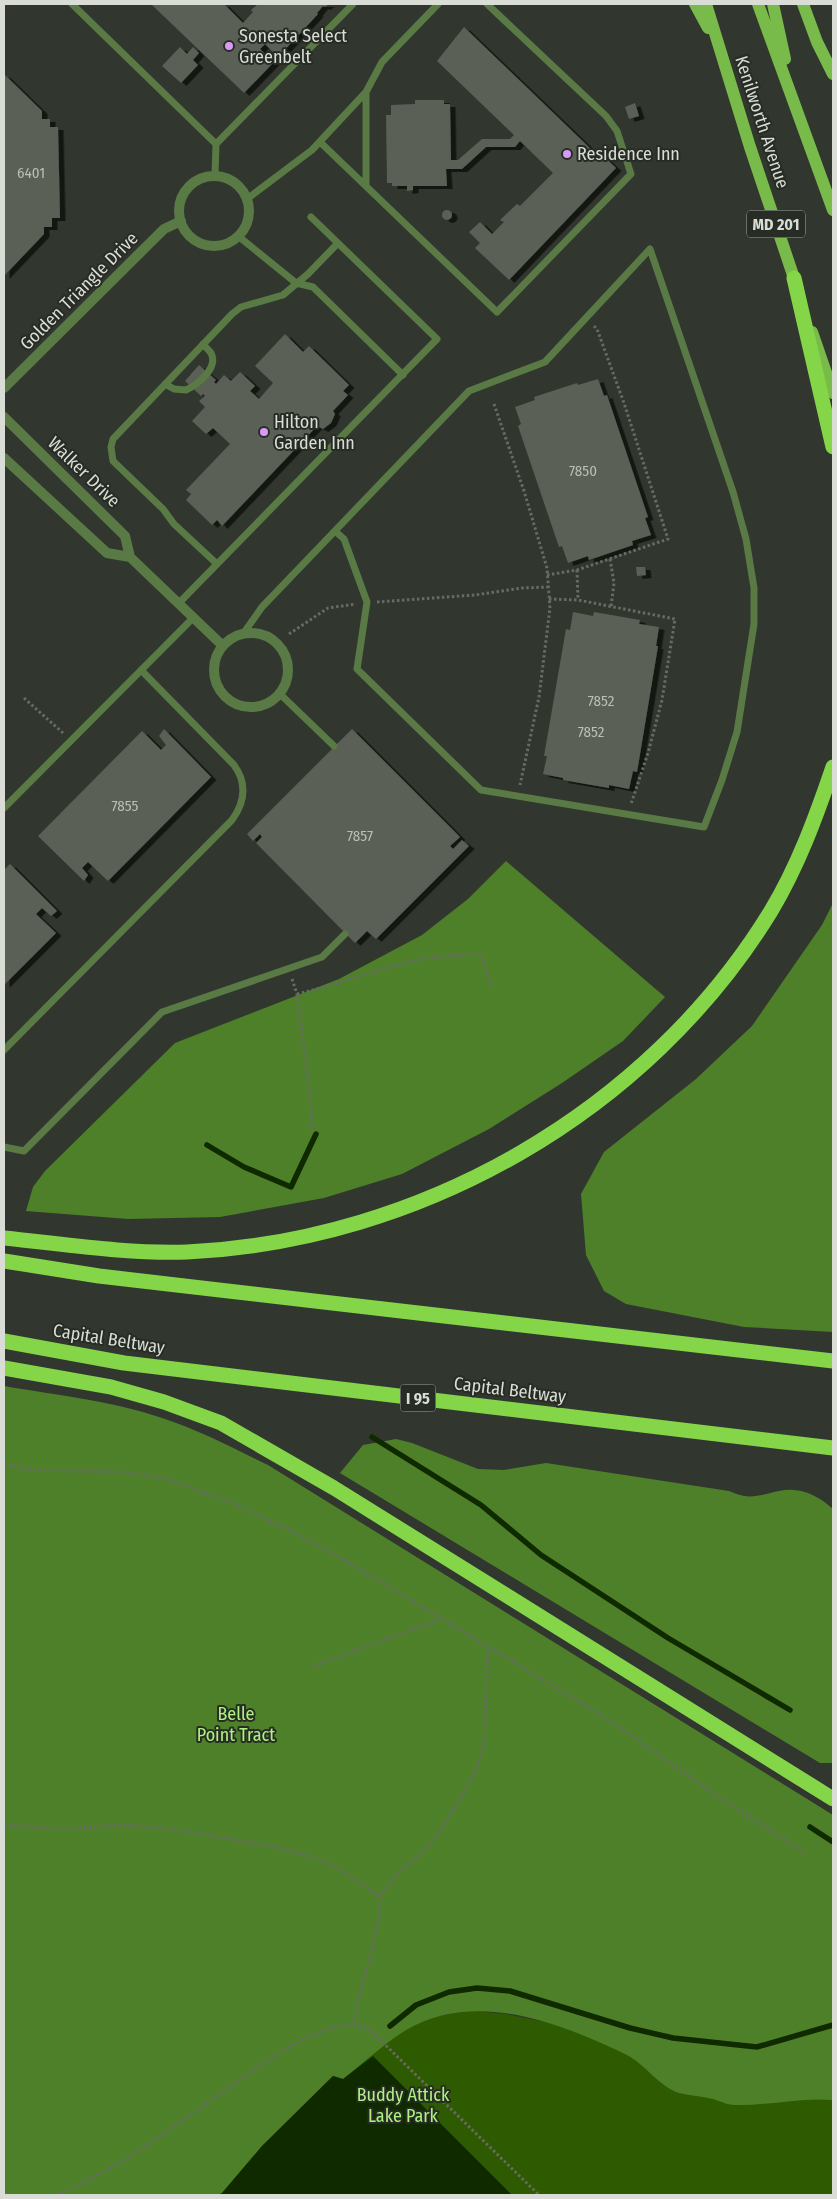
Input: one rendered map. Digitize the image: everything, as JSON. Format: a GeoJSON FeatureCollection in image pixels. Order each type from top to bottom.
{"type":"FeatureCollection","features":[{"type":"Feature","properties":{"kind":"highway"},"geometry":{"type":"LineString","coordinates":[[794,278],[833,447]]}},
{"type":"Feature","properties":{"kind":"highway"},"geometry":{"type":"LineString","coordinates":[[4,1238],[129,1251],[187,1252],[267,1243],[326,1231],[400,1211],[451,1189],[518,1155],[574,1119],[622,1083],[663,1045],[705,1001],[744,952],[771,910],[796,863],[817,815],[833,767]]}},
{"type":"Feature","properties":{"kind":"highway"},"geometry":{"type":"LineString","coordinates":[[4,1261],[99,1276],[833,1361]]}},
{"type":"Feature","properties":{"kind":"highway","name":"Capital Beltway"},"geometry":{"type":"LineString","coordinates":[[4,1341],[124,1363],[833,1448]]}},
{"type":"Feature","properties":{"kind":"highway"},"geometry":{"type":"LineString","coordinates":[[4,1368],[111,1387],[164,1402],[221,1424],[334,1488],[833,1799]]}},
{"type":"Feature","properties":{"kind":"main road"},"geometry":{"type":"LineString","coordinates":[[695,4],[722,54]]}},
{"type":"Feature","properties":{"kind":"main road","name":"Kenilworth Avenue"},"geometry":{"type":"LineString","coordinates":[[706,4],[750,147],[833,393]]}},
{"type":"Feature","properties":{"kind":"main road","name":"Kenilworth Avenue"},"geometry":{"type":"LineString","coordinates":[[758,4],[833,210]]}},
{"type":"Feature","properties":{"kind":"main road"},"geometry":{"type":"LineString","coordinates":[[773,4],[795,106]]}},
{"type":"Feature","properties":{"kind":"main road"},"geometry":{"type":"LineString","coordinates":[[803,4],[817,42],[833,74]]}},
{"type":"Feature","properties":{"kind":"street"},"geometry":{"type":"LineString","coordinates":[[203,177],[225,177],[238,184],[247,199],[250,208],[248,222],[238,236],[229,243],[217,246],[206,245],[191,238],[182,226],[179,213],[180,200],[188,188],[203,177]]}},
{"type":"Feature","properties":{"kind":"street","name":"Golden Triangle Drive"},"geometry":{"type":"LineString","coordinates":[[4,388],[164,229],[181,221]]}},
{"type":"Feature","properties":{"kind":"street","name":"Walker Drive"},"geometry":{"type":"LineString","coordinates":[[4,417],[126,536],[130,557],[223,646]]}},
{"type":"Feature","properties":{"kind":"street"},"geometry":{"type":"LineString","coordinates":[[4,458],[107,553],[130,557]]}},
{"type":"Feature","properties":{"kind":"street"},"geometry":{"type":"LineString","coordinates":[[243,634],[262,634],[275,641],[284,651],[288,661],[289,672],[280,694],[266,705],[255,708],[234,704],[225,697],[219,688],[214,670],[215,661],[223,646],[235,636],[243,634]]}},
{"type":"Feature","properties":{"kind":"lane"},"geometry":{"type":"LineString","coordinates":[[72,4],[216,144]]}},
{"type":"Feature","properties":{"kind":"lane"},"geometry":{"type":"LineString","coordinates":[[214,176],[216,144],[352,4]]}},
{"type":"Feature","properties":{"kind":"lane"},"geometry":{"type":"LineString","coordinates":[[247,199],[320,142],[366,92],[382,62],[438,4]]}},
{"type":"Feature","properties":{"kind":"lane"},"geometry":{"type":"LineString","coordinates":[[320,142],[497,312],[630,174],[617,131],[606,116],[486,4]]}},
{"type":"Feature","properties":{"kind":"lane"},"geometry":{"type":"LineString","coordinates":[[366,92],[366,186]]}},
{"type":"Feature","properties":{"kind":"lane"},"geometry":{"type":"LineString","coordinates":[[178,604],[437,339],[311,217]]}},
{"type":"Feature","properties":{"kind":"lane"},"geometry":{"type":"LineString","coordinates":[[238,236],[296,283],[313,287],[402,375]]}},
{"type":"Feature","properties":{"kind":"lane"},"geometry":{"type":"LineString","coordinates":[[217,564],[174,524],[163,509],[113,460],[111,447],[113,439],[203,344],[241,307],[283,295],[308,274],[338,243]]}},
{"type":"Feature","properties":{"kind":"lane"},"geometry":{"type":"LineString","coordinates":[[243,634],[262,607],[469,391],[545,362],[650,250],[733,492],[746,539],[754,588],[754,624],[737,732],[722,780],[704,827],[481,790],[358,669],[367,602],[344,539],[335,531]]}},
{"type":"Feature","properties":{"kind":"lane"},"geometry":{"type":"LineString","coordinates":[[165,384],[174,389],[186,390],[192,388],[208,373],[213,360],[211,353],[203,344]]}},
{"type":"Feature","properties":{"kind":"lane"},"geometry":{"type":"LineString","coordinates":[[4,808],[193,618]]}},
{"type":"Feature","properties":{"kind":"lane"},"geometry":{"type":"LineString","coordinates":[[4,1050],[232,820],[242,800],[242,781],[234,765],[141,670]]}},
{"type":"Feature","properties":{"kind":"lane"},"geometry":{"type":"LineString","coordinates":[[280,694],[334,746]]}},
{"type":"Feature","properties":{"kind":"lane"},"geometry":{"type":"LineString","coordinates":[[4,1147],[24,1151],[162,1012],[322,957],[345,934]]}},
{"type":"Feature","properties":{"kind":"path"},"geometry":{"type":"LineString","coordinates":[[548,575],[577,570],[668,539],[624,403],[597,329],[586,318]]}},
{"type":"Feature","properties":{"kind":"path"},"geometry":{"type":"LineString","coordinates":[[494,404],[524,491],[548,575],[550,608],[539,697],[520,786],[529,788]]}},
{"type":"Feature","properties":{"kind":"path"},"geometry":{"type":"LineString","coordinates":[[610,559],[614,583],[611,606]]}},
{"type":"Feature","properties":{"kind":"path"},"geometry":{"type":"LineString","coordinates":[[577,570],[578,600]]}},
{"type":"Feature","properties":{"kind":"path"},"geometry":{"type":"LineString","coordinates":[[289,634],[328,608],[367,602],[474,595],[522,588],[548,587]]}},
{"type":"Feature","properties":{"kind":"path"},"geometry":{"type":"LineString","coordinates":[[549,599],[578,600],[675,619],[662,700],[655,729],[632,804],[622,803]]}},
{"type":"Feature","properties":{"kind":"path"},"geometry":{"type":"LineString","coordinates":[[24,698],[50,719],[71,740]]}},
{"type":"Feature","properties":{"kind":"path"},"geometry":{"type":"LineString","coordinates":[[312,1134],[310,1095],[298,994],[424,960],[481,954],[491,986]]}},
{"type":"Feature","properties":{"kind":"path"},"geometry":{"type":"LineString","coordinates":[[4,1464],[33,1470],[123,1472],[164,1478],[236,1504],[304,1537],[442,1618],[609,1720],[717,1796],[805,1854]]}},
{"type":"Feature","properties":{"kind":"path"},"geometry":{"type":"LineString","coordinates":[[314,1666],[442,1618]]}},
{"type":"Feature","properties":{"kind":"path"},"geometry":{"type":"LineString","coordinates":[[354,2024],[379,1917],[379,1896],[393,1879],[432,1842],[474,1773],[484,1745],[488,1647]]}},
{"type":"Feature","properties":{"kind":"path"},"geometry":{"type":"LineString","coordinates":[[4,1826],[59,1829],[127,1826],[173,1829],[270,1846],[310,1856],[333,1865],[379,1896]]}},
{"type":"Feature","properties":{"kind":"path"},"geometry":{"type":"LineString","coordinates":[[56,2195],[75,2187],[122,2161],[277,2054],[309,2037],[333,2028],[354,2024],[371,2031],[539,2195]]}},
{"type":"Feature","properties":{"kind":"green space"},"geometry":{"type":"Polygon","coordinates":[[[506,861],[665,997],[623,1041],[562,1083],[489,1129],[402,1174],[324,1198],[220,1217],[128,1219],[26,1211],[33,1187],[45,1171],[175,1043],[339,979],[422,935],[468,899],[506,861]]]}},
{"type":"Feature","properties":{"kind":"green space"},"geometry":{"type":"Polygon","coordinates":[[[833,903],[833,1332],[744,1327],[626,1304],[604,1291],[586,1255],[581,1194],[604,1152],[696,1079],[752,1026],[822,925],[833,903]]]}},
{"type":"Feature","properties":{"kind":"green space","name":"Belle Point Tract"},"geometry":{"type":"Polygon","coordinates":[[[4,1386],[84,1399],[143,1412],[189,1428],[268,1465],[833,1815],[833,2100],[821,2099],[735,2105],[683,2094],[665,2086],[627,2055],[574,2032],[518,2015],[489,2011],[460,2012],[433,2018],[406,2030],[343,2079],[333,2076],[262,2146],[222,2193],[218,2195],[4,2195],[4,1386]]]}},
{"type":"Feature","properties":{"kind":"green space"},"geometry":{"type":"Polygon","coordinates":[[[396,1439],[412,1443],[478,1469],[504,1470],[546,1463],[729,1491],[744,1496],[757,1496],[787,1490],[802,1491],[828,1504],[833,1509],[833,1763],[820,1763],[340,1473],[363,1445],[396,1439]]]}},
{"type":"Feature","properties":{"kind":"green space","name":"Buddy Attick Lake Park"},"geometry":{"type":"Polygon","coordinates":[[[465,2010],[506,2014],[833,2080],[833,2195],[34,2195],[357,2014],[446,2015],[465,2010]]]}},
{"type":"Feature","properties":{"kind":"shaded area"},"geometry":{"type":"Polygon","coordinates":[[[373,2056],[512,2195],[218,2195],[222,2193],[262,2146],[333,2076],[343,2079],[373,2056]]]}},
{"type":"Feature","properties":{"kind":"building","name":"Sonesta Select Greenbelt"},"geometry":{"type":"Polygon","coordinates":[[[151,4],[224,4],[243,23],[253,12],[251,10],[258,4],[329,4],[325,7],[323,6],[318,14],[278,57],[265,44],[260,49],[274,62],[244,93],[151,4]]]}},
{"type":"Feature","properties":{"kind":"building","name":"Residence Inn"},"geometry":{"type":"Polygon","coordinates":[[[464,27],[594,152],[597,150],[616,168],[509,280],[475,248],[480,243],[469,232],[480,222],[492,234],[504,222],[500,220],[517,204],[520,206],[553,173],[520,141],[515,147],[486,147],[462,169],[446,169],[447,186],[413,186],[413,190],[407,191],[407,186],[392,186],[392,183],[387,183],[386,115],[391,115],[391,105],[415,104],[415,100],[444,100],[444,104],[450,104],[451,160],[458,160],[482,139],[510,139],[514,135],[437,61],[464,27]]]}},
{"type":"Feature","properties":{"kind":"building"},"geometry":{"type":"Polygon","coordinates":[[[180,47],[187,54],[193,47],[199,53],[193,60],[198,65],[181,83],[162,66],[180,47]]]}},
{"type":"Feature","properties":{"kind":"building"},"geometry":{"type":"Polygon","coordinates":[[[4,74],[42,111],[42,119],[50,119],[50,127],[58,127],[60,218],[52,218],[52,227],[44,227],[44,234],[4,276],[4,74]]]}},
{"type":"Feature","properties":{"kind":"building"},"geometry":{"type":"Polygon","coordinates":[[[635,103],[639,116],[629,119],[625,107],[635,103]]]}},
{"type":"Feature","properties":{"kind":"building"},"geometry":{"type":"Polygon","coordinates":[[[445,210],[449,210],[452,215],[451,219],[445,220],[442,217],[442,213],[445,210]]]}},
{"type":"Feature","properties":{"kind":"building","name":"Hilton Garden Inn"},"geometry":{"type":"Polygon","coordinates":[[[285,334],[303,352],[309,346],[349,385],[343,391],[348,395],[333,411],[335,414],[331,423],[323,429],[317,426],[222,526],[217,520],[212,525],[186,500],[191,494],[186,490],[230,444],[213,428],[206,434],[192,421],[205,407],[199,401],[205,396],[203,394],[201,396],[185,381],[199,365],[216,380],[214,382],[216,384],[224,375],[231,381],[240,372],[255,386],[250,391],[259,399],[273,383],[255,366],[285,334]]]}},
{"type":"Feature","properties":{"kind":"building"},"geometry":{"type":"Polygon","coordinates":[[[598,379],[604,396],[607,395],[648,517],[645,518],[651,535],[632,541],[633,545],[589,560],[588,556],[568,563],[562,546],[559,547],[518,426],[521,424],[515,407],[535,400],[534,397],[577,383],[578,385],[598,379]]]}},
{"type":"Feature","properties":{"kind":"building"},"geometry":{"type":"Polygon","coordinates":[[[636,567],[645,567],[646,575],[637,576],[636,567]]]}},
{"type":"Feature","properties":{"kind":"building"},"geometry":{"type":"Polygon","coordinates":[[[573,612],[593,616],[594,612],[640,620],[639,624],[659,627],[656,646],[658,646],[637,772],[633,771],[629,789],[609,785],[609,788],[563,780],[563,778],[543,774],[547,756],[544,756],[566,629],[570,630],[573,612]]]}},
{"type":"Feature","properties":{"kind":"building"},"geometry":{"type":"Polygon","coordinates":[[[164,729],[211,777],[108,881],[88,862],[82,868],[88,875],[84,881],[38,836],[142,731],[161,750],[166,745],[159,736],[164,729]]]}},
{"type":"Feature","properties":{"kind":"building"},"geometry":{"type":"Polygon","coordinates":[[[352,729],[460,837],[450,846],[453,849],[462,840],[469,846],[376,939],[367,931],[355,943],[256,843],[262,837],[260,834],[253,841],[247,834],[352,729]]]}},
{"type":"Feature","properties":{"kind":"building"},"geometry":{"type":"Polygon","coordinates":[[[10,864],[57,911],[51,916],[42,908],[36,914],[56,933],[4,985],[4,870],[10,864]]]}},
{"type":"Feature","properties":{"kind":"waterway"},"geometry":{"type":"LineString","coordinates":[[207,1145],[244,1167],[291,1187],[316,1134]]}},
{"type":"Feature","properties":{"kind":"waterway"},"geometry":{"type":"LineString","coordinates":[[372,1437],[481,1505],[541,1555],[668,1638],[790,1710]]}},
{"type":"Feature","properties":{"kind":"waterway"},"geometry":{"type":"LineString","coordinates":[[810,1827],[833,1842]]}},
{"type":"Feature","properties":{"kind":"waterway"},"geometry":{"type":"LineString","coordinates":[[390,2026],[416,2005],[449,1992],[477,1988],[510,1991],[630,2028],[673,2038],[757,2047],[833,2025]]}},
{"type":"Feature","properties":{"kind":"place","name":"Sonesta Select Greenbelt"},"geometry":{"type":"Point","coordinates":[229,46]}},
{"type":"Feature","properties":{"kind":"place","name":"Residence Inn"},"geometry":{"type":"Point","coordinates":[567,154]}},
{"type":"Feature","properties":{"kind":"place","name":"Hilton Garden Inn"},"geometry":{"type":"Point","coordinates":[264,432]}}]}
